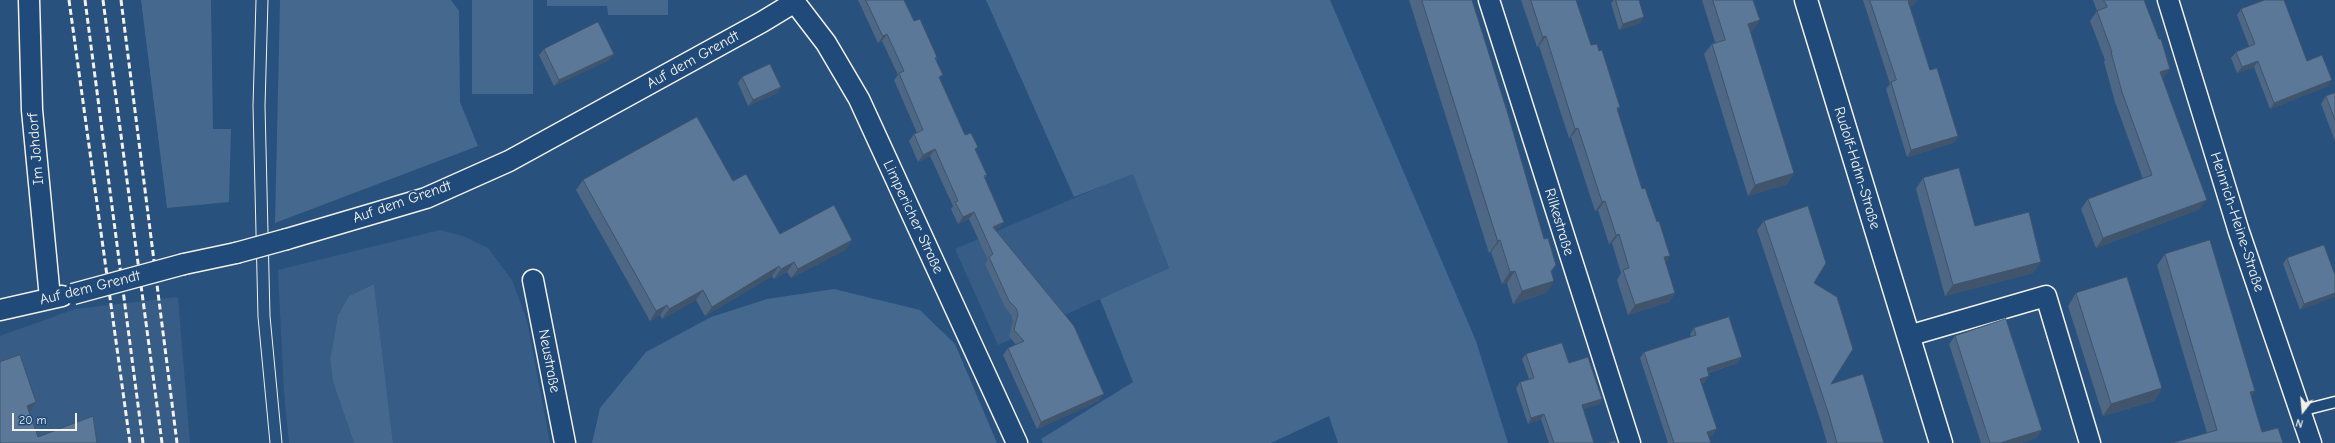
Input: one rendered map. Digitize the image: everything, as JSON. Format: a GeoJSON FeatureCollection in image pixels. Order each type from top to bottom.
{"type":"FeatureCollection","features":[{"type":"Feature","properties":{"kind":"street","name":"Im Johdorf"},"geometry":{"type":"LineString","coordinates":[[29,0],[32,110],[50,298]]}},
{"type":"Feature","properties":{"kind":"street","name":"Rilkestraße"},"geometry":{"type":"LineString","coordinates":[[1489,0],[1630,443]]}},
{"type":"Feature","properties":{"kind":"street","name":"Rudolf-Hahn-Straße"},"geometry":{"type":"LineString","coordinates":[[1806,0],[1941,443]]}},
{"type":"Feature","properties":{"kind":"street","name":"Heinrich-Heine-Straße"},"geometry":{"type":"LineString","coordinates":[[2168,0],[2239,232],[2311,443]]}},
{"type":"Feature","properties":{"kind":"street","name":"Auf dem Grendt"},"geometry":{"type":"LineString","coordinates":[[0,310],[73,294],[184,264],[236,253],[426,198],[509,160],[755,26],[794,1]]}},
{"type":"Feature","properties":{"kind":"street","name":"Limpericher Straße"},"geometry":{"type":"LineString","coordinates":[[794,1],[826,43],[859,99],[1017,443]]}},
{"type":"Feature","properties":{"kind":"street","name":"Neustraße"},"geometry":{"type":"LineString","coordinates":[[533,280],[565,443]]}},
{"type":"Feature","properties":{"kind":"street"},"geometry":{"type":"LineString","coordinates":[[1908,336],[2046,296],[2090,443]]}},
{"type":"Feature","properties":{"kind":"lane"},"geometry":{"type":"LineString","coordinates":[[2300,411],[2335,402]]}},
{"type":"Feature","properties":{"kind":"shaded area"},"geometry":{"type":"Polygon","coordinates":[[[141,0],[211,0],[213,129],[231,129],[229,202],[167,208],[141,0]]]}},
{"type":"Feature","properties":{"kind":"shaded area"},"geometry":{"type":"Polygon","coordinates":[[[280,0],[451,0],[459,11],[460,102],[478,146],[275,223],[280,0]]]}},
{"type":"Feature","properties":{"kind":"shaded area"},"geometry":{"type":"Polygon","coordinates":[[[472,0],[533,0],[533,94],[472,94],[472,0]]]}},
{"type":"Feature","properties":{"kind":"shaded area"},"geometry":{"type":"Polygon","coordinates":[[[547,0],[668,0],[668,15],[608,15],[607,6],[547,6],[547,0]]]}},
{"type":"Feature","properties":{"kind":"shaded area"},"geometry":{"type":"Polygon","coordinates":[[[986,0],[1330,0],[1476,341],[1508,443],[1338,443],[1329,416],[1271,443],[1043,443],[1041,439],[1133,382],[1100,299],[1169,268],[1133,174],[1074,197],[986,0]]]}},
{"type":"Feature","properties":{"kind":"shaded area"},"geometry":{"type":"Polygon","coordinates":[[[1133,173],[1169,268],[998,345],[955,249],[1133,173]]]}},
{"type":"Feature","properties":{"kind":"shaded area"},"geometry":{"type":"Polygon","coordinates":[[[440,230],[463,236],[488,248],[512,280],[527,321],[550,443],[393,443],[374,284],[349,296],[338,315],[330,359],[333,382],[354,443],[289,443],[284,393],[278,270],[440,230]]]}},
{"type":"Feature","properties":{"kind":"shaded area"},"geometry":{"type":"Polygon","coordinates":[[[374,284],[393,443],[354,443],[333,382],[330,359],[338,315],[349,296],[374,284]]]}},
{"type":"Feature","properties":{"kind":"shaded area"},"geometry":{"type":"Polygon","coordinates":[[[834,289],[920,310],[955,344],[997,443],[592,443],[600,408],[646,352],[711,317],[767,299],[834,289]]]}},
{"type":"Feature","properties":{"kind":"shaded area"},"geometry":{"type":"Polygon","coordinates":[[[178,297],[190,443],[0,443],[0,336],[75,309],[178,297]]]}},
{"type":"Feature","properties":{"kind":"building"},"geometry":{"type":"Polygon","coordinates":[[[866,0],[904,0],[914,21],[920,19],[937,57],[935,58],[943,75],[939,77],[965,135],[971,133],[978,147],[975,149],[987,175],[984,176],[1004,222],[993,227],[1074,326],[1104,394],[1041,422],[1008,348],[1024,341],[1014,330],[1018,314],[1016,308],[1009,301],[989,257],[993,254],[974,212],[963,217],[955,202],[958,201],[935,149],[923,155],[914,134],[923,130],[899,73],[904,71],[887,34],[883,36],[866,0]]]}},
{"type":"Feature","properties":{"kind":"building"},"geometry":{"type":"Polygon","coordinates":[[[1422,0],[1472,0],[1508,114],[1544,239],[1548,238],[1556,265],[1551,271],[1554,281],[1522,291],[1515,271],[1510,272],[1500,240],[1498,241],[1422,0]]]}},
{"type":"Feature","properties":{"kind":"building"},"geometry":{"type":"Polygon","coordinates":[[[1531,0],[1576,0],[1591,45],[1597,44],[1599,51],[1602,50],[1620,107],[1617,108],[1619,115],[1642,189],[1645,188],[1657,222],[1659,221],[1670,256],[1664,257],[1675,293],[1635,305],[1623,270],[1629,268],[1619,234],[1616,235],[1605,201],[1602,202],[1578,128],[1575,129],[1546,36],[1543,37],[1531,0]]]}},
{"type":"Feature","properties":{"kind":"building"},"geometry":{"type":"Polygon","coordinates":[[[1616,0],[1639,0],[1644,17],[1623,24],[1616,0]]]}},
{"type":"Feature","properties":{"kind":"building"},"geometry":{"type":"Polygon","coordinates":[[[1713,0],[1753,0],[1760,20],[1748,24],[1794,173],[1755,185],[1712,44],[1725,40],[1713,0]]]}},
{"type":"Feature","properties":{"kind":"building"},"geometry":{"type":"Polygon","coordinates":[[[1870,0],[1911,0],[1908,1],[1930,70],[1937,68],[1958,136],[1911,150],[1891,82],[1896,80],[1870,0]]]}},
{"type":"Feature","properties":{"kind":"building"},"geometry":{"type":"Polygon","coordinates":[[[2104,0],[2144,0],[2159,39],[2161,39],[2170,69],[2160,72],[2207,200],[2103,238],[2088,199],[2152,175],[2122,92],[2112,52],[2097,11],[2107,7],[2104,0]]]}},
{"type":"Feature","properties":{"kind":"building"},"geometry":{"type":"Polygon","coordinates":[[[2265,0],[2284,0],[2307,61],[2322,55],[2332,80],[2274,103],[2258,61],[2242,67],[2236,52],[2255,44],[2241,9],[2265,0]]]}},
{"type":"Feature","properties":{"kind":"building"},"geometry":{"type":"Polygon","coordinates":[[[598,22],[614,54],[559,80],[544,49],[598,22]]]}},
{"type":"Feature","properties":{"kind":"building"},"geometry":{"type":"Polygon","coordinates":[[[770,64],[781,87],[753,100],[742,77],[770,64]]]}},
{"type":"Feature","properties":{"kind":"building"},"geometry":{"type":"Polygon","coordinates":[[[2335,93],[2335,120],[2326,96],[2335,93]]]}},
{"type":"Feature","properties":{"kind":"building"},"geometry":{"type":"Polygon","coordinates":[[[697,117],[733,181],[746,174],[780,234],[834,205],[852,240],[798,269],[794,262],[781,269],[779,266],[712,307],[703,290],[669,309],[667,305],[656,311],[583,180],[697,117]]]}},
{"type":"Feature","properties":{"kind":"building"},"geometry":{"type":"Polygon","coordinates":[[[1959,168],[1975,226],[2029,212],[2041,262],[1953,285],[1923,178],[1959,168]]]}},
{"type":"Feature","properties":{"kind":"building"},"geometry":{"type":"Polygon","coordinates":[[[1808,206],[1826,263],[1814,283],[1837,297],[1853,349],[1831,384],[1863,374],[1884,443],[1837,443],[1764,221],[1808,206]]]}},
{"type":"Feature","properties":{"kind":"building"},"geometry":{"type":"Polygon","coordinates":[[[2210,240],[2255,391],[2250,392],[2262,432],[2278,428],[2283,443],[2172,443],[2217,430],[2165,254],[2210,240]]]}},
{"type":"Feature","properties":{"kind":"building"},"geometry":{"type":"Polygon","coordinates":[[[2324,245],[2335,275],[2335,293],[2304,304],[2287,258],[2324,245]]]}},
{"type":"Feature","properties":{"kind":"building"},"geometry":{"type":"Polygon","coordinates":[[[2127,277],[2162,388],[2111,404],[2076,293],[2127,277]]]}},
{"type":"Feature","properties":{"kind":"building"},"geometry":{"type":"Polygon","coordinates":[[[1729,317],[1742,357],[1707,368],[1709,376],[1700,379],[1717,429],[1707,432],[1711,443],[1674,443],[1644,352],[1696,335],[1694,328],[1729,317]]]}},
{"type":"Feature","properties":{"kind":"building"},"geometry":{"type":"Polygon","coordinates":[[[2006,319],[2042,430],[2000,443],[1990,443],[1955,336],[2006,319]]]}},
{"type":"Feature","properties":{"kind":"building"},"geometry":{"type":"Polygon","coordinates":[[[1562,343],[1569,363],[1588,357],[1602,399],[1582,405],[1594,443],[1554,443],[1544,414],[1531,418],[1520,382],[1534,378],[1526,354],[1562,343]]]}},
{"type":"Feature","properties":{"kind":"building"},"geometry":{"type":"Polygon","coordinates":[[[20,355],[36,402],[27,406],[38,437],[93,416],[97,443],[0,443],[0,362],[20,355]]]}},
{"type":"Feature","properties":{"kind":"tram line"},"geometry":{"type":"LineString","coordinates":[[256,0],[253,106],[258,317],[270,443]]}},
{"type":"Feature","properties":{"kind":"tram line"},"geometry":{"type":"LineString","coordinates":[[268,0],[265,106],[270,316],[282,443]]}},
{"type":"Feature","properties":{"kind":"railway"},"geometry":{"type":"LineString","coordinates":[[69,0],[130,443]]}},
{"type":"Feature","properties":{"kind":"railway"},"geometry":{"type":"LineString","coordinates":[[85,0],[143,443]]}},
{"type":"Feature","properties":{"kind":"railway"},"geometry":{"type":"LineString","coordinates":[[103,0],[162,443]]}},
{"type":"Feature","properties":{"kind":"railway"},"geometry":{"type":"LineString","coordinates":[[121,0],[177,443]]}}]}
